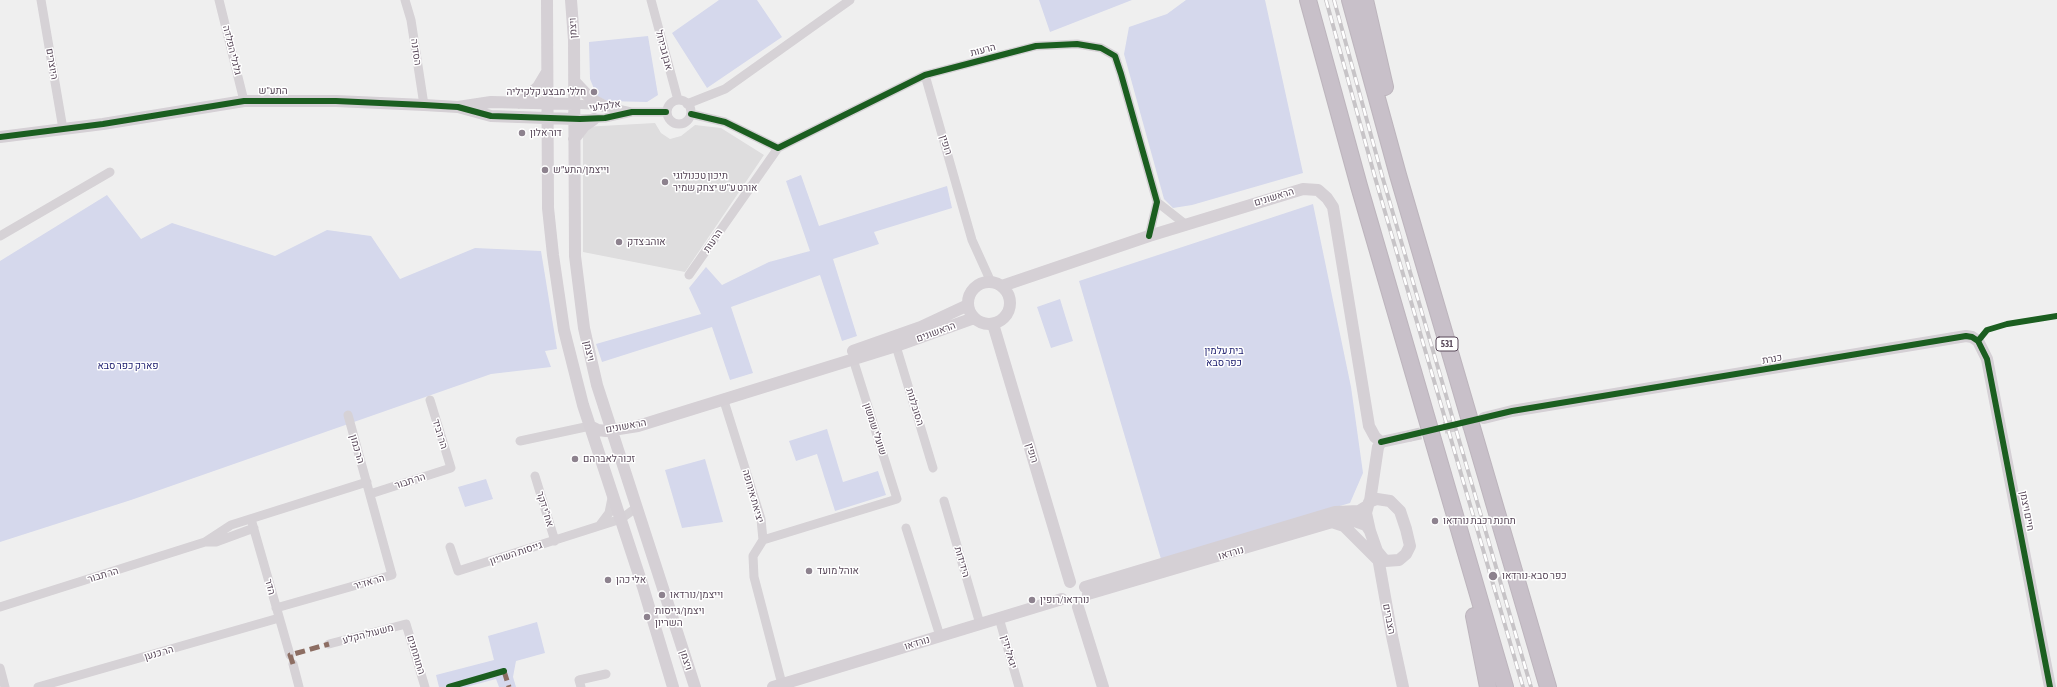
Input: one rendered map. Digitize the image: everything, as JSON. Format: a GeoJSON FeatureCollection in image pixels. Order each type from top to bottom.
{"type":"FeatureCollection","features":[{"type":"Feature","properties":{"kind":"highway"},"geometry":{"type":"LineString","coordinates":[[1302,0],[1359,186]]}},
{"type":"Feature","properties":{"kind":"highway"},"geometry":{"type":"LineString","coordinates":[[1308,0],[1359,186],[1505,687]]}},
{"type":"Feature","properties":{"kind":"highway","name":"531"},"geometry":{"type":"LineString","coordinates":[[1350,0],[1496,514],[1548,687]]}},
{"type":"Feature","properties":{"kind":"highway"},"geometry":{"type":"LineString","coordinates":[[1364,0],[1417,237]]}},
{"type":"Feature","properties":{"kind":"highway"},"geometry":{"type":"LineString","coordinates":[[1446,488],[1488,687]]}},
{"type":"Feature","properties":{"kind":"highway"},"geometry":{"type":"LineString","coordinates":[[1496,514],[1556,687]]}},
{"type":"Feature","properties":{"kind":"street","name":"היוצרים"},"geometry":{"type":"LineString","coordinates":[[41,0],[63,129]]}},
{"type":"Feature","properties":{"kind":"street","name":"גלגלי הפלדה"},"geometry":{"type":"LineString","coordinates":[[220,0],[244,100]]}},
{"type":"Feature","properties":{"kind":"street","name":"הסדנה"},"geometry":{"type":"LineString","coordinates":[[405,0],[411,20],[424,105]]}},
{"type":"Feature","properties":{"kind":"street","name":"ויצמן"},"geometry":{"type":"LineString","coordinates":[[547,0],[547,146],[550,233],[568,351],[673,687]]}},
{"type":"Feature","properties":{"kind":"street","name":"ויצמן"},"geometry":{"type":"LineString","coordinates":[[571,0],[575,82],[574,225],[577,281],[589,351],[611,426],[695,687]]}},
{"type":"Feature","properties":{"kind":"street","name":"אבן גבירול"},"geometry":{"type":"LineString","coordinates":[[651,0],[678,100]]}},
{"type":"Feature","properties":{"kind":"street"},"geometry":{"type":"LineString","coordinates":[[687,104],[726,89],[850,0]]}},
{"type":"Feature","properties":{"kind":"street","name":"הרעות"},"geometry":{"type":"LineString","coordinates":[[689,276],[778,148],[925,75],[1036,46],[1077,44],[1101,48],[1115,56],[1157,202],[1149,236]]}},
{"type":"Feature","properties":{"kind":"street"},"geometry":{"type":"LineString","coordinates":[[519,103],[538,87],[548,71]]}},
{"type":"Feature","properties":{"kind":"street","name":"רופין"},"geometry":{"type":"LineString","coordinates":[[925,75],[972,240],[997,284]]}},
{"type":"Feature","properties":{"kind":"street"},"geometry":{"type":"LineString","coordinates":[[575,82],[591,99],[604,106]]}},
{"type":"Feature","properties":{"kind":"street","name":"התע\"ש"},"geometry":{"type":"LineString","coordinates":[[0,137],[63,129],[244,100],[336,101],[424,105],[458,108],[486,115],[547,118]]}},
{"type":"Feature","properties":{"kind":"street"},"geometry":{"type":"LineString","coordinates":[[678,100],[687,104],[691,114],[686,122],[678,125],[669,120],[666,112],[669,104],[678,100]]}},
{"type":"Feature","properties":{"kind":"street","name":"התע\"ש"},"geometry":{"type":"LineString","coordinates":[[458,108],[483,103],[574,104]]}},
{"type":"Feature","properties":{"kind":"street","name":"אלקלעי"},"geometry":{"type":"LineString","coordinates":[[574,104],[604,106],[632,112]]}},
{"type":"Feature","properties":{"kind":"street","name":"אלקלעי"},"geometry":{"type":"LineString","coordinates":[[547,118],[594,119],[632,112],[666,112]]}},
{"type":"Feature","properties":{"kind":"street"},"geometry":{"type":"LineString","coordinates":[[691,114],[725,122],[778,148]]}},
{"type":"Feature","properties":{"kind":"street"},"geometry":{"type":"LineString","coordinates":[[524,118],[538,129],[547,146]]}},
{"type":"Feature","properties":{"kind":"street"},"geometry":{"type":"LineString","coordinates":[[574,139],[584,126],[594,119]]}},
{"type":"Feature","properties":{"kind":"street"},"geometry":{"type":"LineString","coordinates":[[0,236],[110,172]]}},
{"type":"Feature","properties":{"kind":"street","name":"הראשונים"},"geometry":{"type":"LineString","coordinates":[[997,284],[1303,188],[1318,190],[1327,198],[1333,207],[1369,426],[1373,434],[1381,442]]}},
{"type":"Feature","properties":{"kind":"street"},"geometry":{"type":"LineString","coordinates":[[1157,202],[1186,224]]}},
{"type":"Feature","properties":{"kind":"street"},"geometry":{"type":"LineString","coordinates":[[984,282],[997,284],[1010,297],[1009,311],[1000,322],[986,324],[974,318],[968,304],[972,290],[984,282]]}},
{"type":"Feature","properties":{"kind":"street","name":"הראשונים"},"geometry":{"type":"LineString","coordinates":[[592,430],[598,430],[648,416],[844,354],[921,327],[968,304]]}},
{"type":"Feature","properties":{"kind":"street","name":"הראשונים"},"geometry":{"type":"LineString","coordinates":[[611,426],[638,426],[724,401],[896,346],[974,318]]}},
{"type":"Feature","properties":{"kind":"street","name":"רופין"},"geometry":{"type":"LineString","coordinates":[[993,324],[1070,582]]}},
{"type":"Feature","properties":{"kind":"street","name":"כנרת"},"geometry":{"type":"LineString","coordinates":[[1484,418],[1512,411],[1966,336],[1978,341]]}},
{"type":"Feature","properties":{"kind":"street","name":"חיים ויצמן"},"geometry":{"type":"LineString","coordinates":[[1978,341],[1987,359],[2050,687]]}},
{"type":"Feature","properties":{"kind":"street","name":"הסובלנות"},"geometry":{"type":"LineString","coordinates":[[896,346],[933,468]]}},
{"type":"Feature","properties":{"kind":"street","name":"שועלי שמשון"},"geometry":{"type":"LineString","coordinates":[[763,540],[897,499],[853,359]]}},
{"type":"Feature","properties":{"kind":"street","name":"הר רביד"},"geometry":{"type":"LineString","coordinates":[[430,400],[451,468]]}},
{"type":"Feature","properties":{"kind":"street","name":"יציאת אירופה"},"geometry":{"type":"LineString","coordinates":[[724,401],[761,519],[763,540]]}},
{"type":"Feature","properties":{"kind":"street","name":"הר כמון"},"geometry":{"type":"LineString","coordinates":[[348,415],[367,482]]}},
{"type":"Feature","properties":{"kind":"street"},"geometry":{"type":"LineString","coordinates":[[520,441],[568,430],[592,430]]}},
{"type":"Feature","properties":{"kind":"street"},"geometry":{"type":"LineString","coordinates":[[1369,503],[1376,474],[1378,447],[1381,442],[1409,436]]}},
{"type":"Feature","properties":{"kind":"street","name":"הר תבור"},"geometry":{"type":"LineString","coordinates":[[370,494],[451,468]]}},
{"type":"Feature","properties":{"kind":"street"},"geometry":{"type":"LineString","coordinates":[[1331,522],[1344,526],[1383,560],[1392,561],[1405,556],[1410,546],[1400,511],[1390,501],[1385,500],[1379,490],[1376,474]]}},
{"type":"Feature","properties":{"kind":"street","name":"אח\"י דקר"},"geometry":{"type":"LineString","coordinates":[[535,476],[555,541]]}},
{"type":"Feature","properties":{"kind":"street","name":"הר תבור"},"geometry":{"type":"LineString","coordinates":[[0,607],[205,542],[231,525],[253,524],[367,482]]}},
{"type":"Feature","properties":{"kind":"street","name":"הר אדיר"},"geometry":{"type":"LineString","coordinates":[[276,608],[392,575],[367,482]]}},
{"type":"Feature","properties":{"kind":"street"},"geometry":{"type":"LineString","coordinates":[[599,526],[609,513],[611,489]]}},
{"type":"Feature","properties":{"kind":"street","name":"נורדאו"},"geometry":{"type":"LineString","coordinates":[[1087,591],[1335,512],[1358,511],[1369,503],[1385,500]]}},
{"type":"Feature","properties":{"kind":"street","name":"הידידות"},"geometry":{"type":"LineString","coordinates":[[944,501],[980,624]]}},
{"type":"Feature","properties":{"kind":"street","name":"הצברים"},"geometry":{"type":"LineString","coordinates":[[1369,503],[1367,519],[1378,557],[1390,630],[1403,687]]}},
{"type":"Feature","properties":{"kind":"street","name":"גייסות השריון"},"geometry":{"type":"LineString","coordinates":[[450,547],[458,571],[621,519],[637,507]]}},
{"type":"Feature","properties":{"kind":"street","name":"נורדאו"},"geometry":{"type":"LineString","coordinates":[[1087,591],[1331,522],[1352,520],[1363,524],[1370,531]]}},
{"type":"Feature","properties":{"kind":"street","name":"הדר"},"geometry":{"type":"LineString","coordinates":[[253,524],[290,655]]}},
{"type":"Feature","properties":{"kind":"street"},"geometry":{"type":"LineString","coordinates":[[906,528],[940,636]]}},
{"type":"Feature","properties":{"kind":"street"},"geometry":{"type":"LineString","coordinates":[[763,540],[753,556],[754,577],[777,685]]}},
{"type":"Feature","properties":{"kind":"street"},"geometry":{"type":"LineString","coordinates":[[1070,582],[1078,582],[1087,591],[1085,602],[1078,607],[1067,605],[1062,599],[1064,587],[1070,582]]}},
{"type":"Feature","properties":{"kind":"street","name":"נורדאו"},"geometry":{"type":"LineString","coordinates":[[777,685],[1062,599]]}},
{"type":"Feature","properties":{"kind":"street"},"geometry":{"type":"LineString","coordinates":[[1078,607],[1103,687]]}},
{"type":"Feature","properties":{"kind":"street","name":"הר כנען"},"geometry":{"type":"LineString","coordinates":[[38,687],[279,618]]}},
{"type":"Feature","properties":{"kind":"street","name":"יגאל ידין"},"geometry":{"type":"LineString","coordinates":[[999,618],[1019,687]]}},
{"type":"Feature","properties":{"kind":"street","name":"משעול הקלע"},"geometry":{"type":"LineString","coordinates":[[329,644],[406,624]]}},
{"type":"Feature","properties":{"kind":"street","name":"התותחנים"},"geometry":{"type":"LineString","coordinates":[[406,624],[425,687]]}},
{"type":"Feature","properties":{"kind":"street"},"geometry":{"type":"LineString","coordinates":[[293,664],[299,687]]}},
{"type":"Feature","properties":{"kind":"street"},"geometry":{"type":"LineString","coordinates":[[0,668],[5,687]]}},
{"type":"Feature","properties":{"kind":"street"},"geometry":{"type":"LineString","coordinates":[[581,687],[579,680],[606,674]]}},
{"type":"Feature","properties":{"kind":"shaded area","name":"תיכון טכנולוגי אורט ע\"ש יצחק שמיר"},"geometry":{"type":"Polygon","coordinates":[[[655,123],[661,133],[670,139],[681,136],[695,125],[721,128],[764,155],[685,272],[583,252],[583,127],[655,123]]]}},
{"type":"Feature","properties":{"kind":"green space"},"geometry":{"type":"Polygon","coordinates":[[[719,0],[757,0],[782,37],[707,88],[672,33],[719,0]]]}},
{"type":"Feature","properties":{"kind":"green space"},"geometry":{"type":"Polygon","coordinates":[[[1039,0],[1132,0],[1050,32],[1039,0]]]}},
{"type":"Feature","properties":{"kind":"green space"},"geometry":{"type":"Polygon","coordinates":[[[1186,0],[1265,0],[1303,173],[1192,205],[1173,208],[1164,199],[1124,54],[1129,27],[1167,14],[1186,0]]]}},
{"type":"Feature","properties":{"kind":"green space"},"geometry":{"type":"Polygon","coordinates":[[[648,36],[658,95],[647,102],[607,101],[597,96],[590,79],[589,42],[648,36]]]}},
{"type":"Feature","properties":{"kind":"green space"},"geometry":{"type":"Polygon","coordinates":[[[801,175],[819,226],[947,186],[952,208],[874,232],[879,244],[833,259],[857,336],[842,341],[820,275],[731,307],[753,373],[730,380],[712,327],[602,362],[596,344],[701,314],[689,288],[706,267],[722,285],[769,262],[810,251],[786,181],[801,175]]]}},
{"type":"Feature","properties":{"kind":"green space","name":"פארק כפר סבא"},"geometry":{"type":"Polygon","coordinates":[[[107,195],[141,239],[172,223],[275,256],[327,230],[371,236],[400,279],[475,248],[541,251],[557,349],[545,351],[551,367],[491,374],[131,500],[0,542],[0,261],[107,195]]]}},
{"type":"Feature","properties":{"kind":"green space","name":"בית עלמין כפר סבא"},"geometry":{"type":"Polygon","coordinates":[[[1313,204],[1351,387],[1363,473],[1350,503],[1161,559],[1079,281],[1313,204]]]}},
{"type":"Feature","properties":{"kind":"green space"},"geometry":{"type":"Polygon","coordinates":[[[1060,299],[1073,341],[1051,348],[1037,307],[1060,299]]]}},
{"type":"Feature","properties":{"kind":"green space"},"geometry":{"type":"Polygon","coordinates":[[[827,429],[843,482],[878,471],[886,495],[835,511],[817,454],[796,461],[789,441],[827,429]]]}},
{"type":"Feature","properties":{"kind":"green space"},"geometry":{"type":"Polygon","coordinates":[[[705,459],[723,522],[682,528],[665,470],[705,459]]]}},
{"type":"Feature","properties":{"kind":"green space"},"geometry":{"type":"Polygon","coordinates":[[[486,479],[493,499],[465,507],[458,487],[486,479]]]}},
{"type":"Feature","properties":{"kind":"green space"},"geometry":{"type":"Polygon","coordinates":[[[537,622],[545,653],[516,661],[513,677],[516,687],[499,687],[496,679],[466,687],[439,687],[436,675],[494,660],[488,636],[537,622]]]}},
{"type":"Feature","properties":{"kind":"tunnel"},"geometry":{"type":"LineString","coordinates":[[1409,436],[1478,420]]}},
{"type":"Feature","properties":{"kind":"railway"},"geometry":{"type":"LineString","coordinates":[[1326,0],[1376,181],[1523,687]]}},
{"type":"Feature","properties":{"kind":"railway"},"geometry":{"type":"LineString","coordinates":[[1334,0],[1383,179],[1531,687]]}},
{"type":"Feature","properties":{"kind":"marked path"},"geometry":{"type":"LineString","coordinates":[[293,664],[290,655],[329,644]]}},
{"type":"Feature","properties":{"kind":"marked path"},"geometry":{"type":"LineString","coordinates":[[504,671],[509,687]]}},
{"type":"Feature","properties":{"kind":"cycle path"},"geometry":{"type":"LineString","coordinates":[[691,114],[725,122],[778,148],[925,75],[1036,46],[1077,44],[1101,48],[1115,56],[1157,202],[1149,236]]}},
{"type":"Feature","properties":{"kind":"cycle path"},"geometry":{"type":"LineString","coordinates":[[0,137],[103,124],[244,101],[336,101],[424,105],[458,107],[491,116],[580,119],[605,118],[632,112],[666,112]]}},
{"type":"Feature","properties":{"kind":"cycle path"},"geometry":{"type":"LineString","coordinates":[[1978,341],[1987,330],[2007,324],[2057,316]]}},
{"type":"Feature","properties":{"kind":"cycle path"},"geometry":{"type":"LineString","coordinates":[[1381,442],[1512,411],[1966,336],[1972,337],[1978,341],[1987,359],[2050,687]]}},
{"type":"Feature","properties":{"kind":"cycle path"},"geometry":{"type":"LineString","coordinates":[[449,687],[504,671]]}},
{"type":"Feature","properties":{"kind":"place","name":"חללי מבצע קלקיליה"},"geometry":{"type":"Point","coordinates":[594,92]}},
{"type":"Feature","properties":{"kind":"place","name":"דור אלון"},"geometry":{"type":"Point","coordinates":[522,133]}},
{"type":"Feature","properties":{"kind":"place","name":"וייצמן/התע״ש"},"geometry":{"type":"Point","coordinates":[545,170]}},
{"type":"Feature","properties":{"kind":"place","name":"תיכון טכנולוגי אורט ע\"ש יצחק שמיר"},"geometry":{"type":"Point","coordinates":[665,182]}},
{"type":"Feature","properties":{"kind":"place","name":"אוהב צדק"},"geometry":{"type":"Point","coordinates":[619,242]}},
{"type":"Feature","properties":{"kind":"place","name":"זכור לאברהם"},"geometry":{"type":"Point","coordinates":[575,459]}},
{"type":"Feature","properties":{"kind":"place","name":"תחנת רכבת נורדאו"},"geometry":{"type":"Point","coordinates":[1435,521]}},
{"type":"Feature","properties":{"kind":"place","name":"אוהל מועד"},"geometry":{"type":"Point","coordinates":[809,571]}},
{"type":"Feature","properties":{"kind":"place","name":"כפר סבא-נורדאו"},"geometry":{"type":"Point","coordinates":[1493,576]}},
{"type":"Feature","properties":{"kind":"place","name":"אלי כהן"},"geometry":{"type":"Point","coordinates":[608,580]}},
{"type":"Feature","properties":{"kind":"place","name":"וייצמן/נורדאו"},"geometry":{"type":"Point","coordinates":[662,595]}},
{"type":"Feature","properties":{"kind":"place","name":"נורדאו/רופין"},"geometry":{"type":"Point","coordinates":[1032,600]}},
{"type":"Feature","properties":{"kind":"place","name":"ויצמן/גייסות השריון"},"geometry":{"type":"Point","coordinates":[647,617]}}]}
